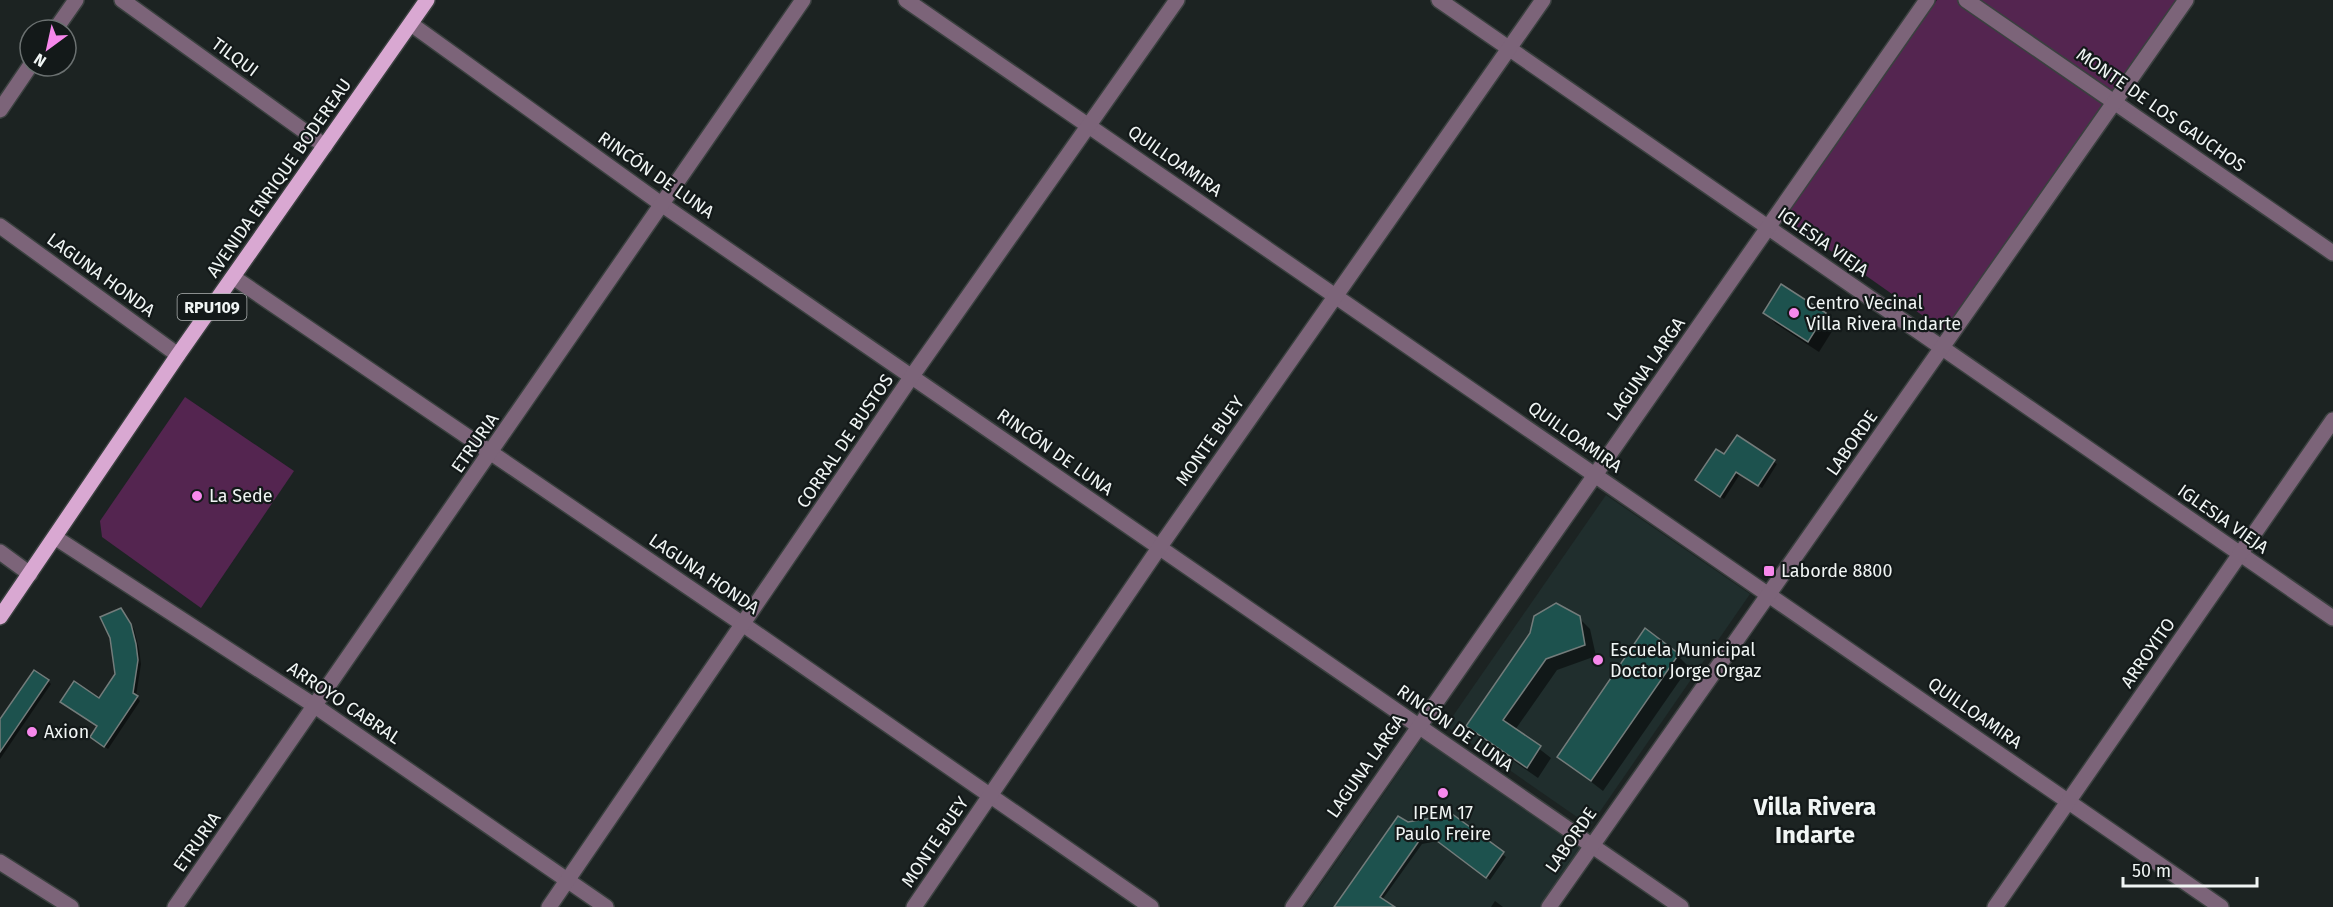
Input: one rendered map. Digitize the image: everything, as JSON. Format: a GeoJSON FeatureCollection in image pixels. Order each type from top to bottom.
{"type":"FeatureCollection","features":[{"type":"Feature","properties":{"kind":"main road","name":"AVENIDA ENRIQUE BODEREAU"},"geometry":{"type":"LineString","coordinates":[[0,617],[56,538],[178,355],[427,0]]}},
{"type":"Feature","properties":{"kind":"street"},"geometry":{"type":"LineString","coordinates":[[63,18],[76,0]]}},
{"type":"Feature","properties":{"kind":"street","name":"TILQUI"},"geometry":{"type":"LineString","coordinates":[[122,0],[325,146]]}},
{"type":"Feature","properties":{"kind":"street","name":"ETRURIA"},"geometry":{"type":"LineString","coordinates":[[175,907],[664,206],[803,0]]}},
{"type":"Feature","properties":{"kind":"street","name":"QUILLOAMIRA"},"geometry":{"type":"LineString","coordinates":[[906,0],[2221,907]]}},
{"type":"Feature","properties":{"kind":"street","name":"CORRAL DE BUSTOS"},"geometry":{"type":"LineString","coordinates":[[549,907],[744,625],[912,376],[1090,127],[1177,0]]}},
{"type":"Feature","properties":{"kind":"street","name":"IGLESIA VIEJA"},"geometry":{"type":"LineString","coordinates":[[1439,0],[2333,618]]}},
{"type":"Feature","properties":{"kind":"street","name":"MONTE BUEY"},"geometry":{"type":"LineString","coordinates":[[914,907],[1159,548],[1543,0]]}},
{"type":"Feature","properties":{"kind":"street","name":"LAGUNA LARGA"},"geometry":{"type":"LineString","coordinates":[[1293,907],[1927,0]]}},
{"type":"Feature","properties":{"kind":"street","name":"MONTE DE LOS GAUCHOS"},"geometry":{"type":"LineString","coordinates":[[1966,0],[2333,253]]}},
{"type":"Feature","properties":{"kind":"street","name":"LABORDE"},"geometry":{"type":"LineString","coordinates":[[1549,907],[1590,845],[1770,595],[2186,0]]}},
{"type":"Feature","properties":{"kind":"street","name":"RINCÓN DE LUNA"},"geometry":{"type":"LineString","coordinates":[[411,24],[664,206],[1681,907]]}},
{"type":"Feature","properties":{"kind":"street"},"geometry":{"type":"LineString","coordinates":[[0,110],[22,78]]}},
{"type":"Feature","properties":{"kind":"street","name":"LAGUNA HONDA"},"geometry":{"type":"LineString","coordinates":[[0,226],[178,355]]}},
{"type":"Feature","properties":{"kind":"street","name":"LAGUNA HONDA"},"geometry":{"type":"LineString","coordinates":[[233,277],[744,625],[1151,907]]}},
{"type":"Feature","properties":{"kind":"street","name":"ARROYITO"},"geometry":{"type":"LineString","coordinates":[[1995,907],[2333,420]]}},
{"type":"Feature","properties":{"kind":"street","name":"ARROYO CABRAL"},"geometry":{"type":"LineString","coordinates":[[56,538],[315,706],[606,907]]}},
{"type":"Feature","properties":{"kind":"street"},"geometry":{"type":"LineString","coordinates":[[0,552],[30,574]]}},
{"type":"Feature","properties":{"kind":"street"},"geometry":{"type":"LineString","coordinates":[[0,862],[70,907]]}},
{"type":"Feature","properties":{"kind":"shaded area"},"geometry":{"type":"Polygon","coordinates":[[[1937,0],[1957,0],[2105,103],[1946,332],[1784,218],[1937,0]]]}},
{"type":"Feature","properties":{"kind":"shaded area"},"geometry":{"type":"Polygon","coordinates":[[[1980,0],[2179,0],[2113,93],[1980,0]]]}},
{"type":"Feature","properties":{"kind":"shaded area","name":"La Sede"},"geometry":{"type":"Polygon","coordinates":[[[185,397],[294,471],[201,608],[102,537],[100,521],[185,397]]]}},
{"type":"Feature","properties":{"kind":"shaded area","name":"Escuela Municipal Doctor Jorge Orgaz"},"geometry":{"type":"Polygon","coordinates":[[[1606,495],[1750,594],[1590,826],[1446,726],[1606,495]]]}},
{"type":"Feature","properties":{"kind":"shaded area","name":"IPEM 17 Paulo Freire"},"geometry":{"type":"Polygon","coordinates":[[[1422,739],[1582,847],[1543,907],[1305,907],[1422,739]]]}},
{"type":"Feature","properties":{"kind":"building","name":"Centro Vecinal Villa Rivera Indarte"},"geometry":{"type":"Polygon","coordinates":[[[1781,284],[1826,313],[1808,342],[1763,313],[1781,284]]]}},
{"type":"Feature","properties":{"kind":"building"},"geometry":{"type":"Polygon","coordinates":[[[1737,435],[1775,460],[1758,486],[1736,472],[1720,497],[1695,480],[1716,449],[1724,454],[1737,435]]]}},
{"type":"Feature","properties":{"kind":"building"},"geometry":{"type":"Polygon","coordinates":[[[1556,603],[1580,616],[1585,645],[1546,659],[1503,720],[1541,746],[1527,768],[1466,726],[1530,633],[1534,616],[1556,603]]]}},
{"type":"Feature","properties":{"kind":"building"},"geometry":{"type":"Polygon","coordinates":[[[121,608],[131,624],[136,644],[138,660],[133,693],[138,696],[104,747],[90,737],[97,726],[60,702],[74,681],[99,698],[115,674],[110,638],[100,617],[121,608]]]}},
{"type":"Feature","properties":{"kind":"building"},"geometry":{"type":"Polygon","coordinates":[[[1645,628],[1679,654],[1591,781],[1557,757],[1645,628]]]}},
{"type":"Feature","properties":{"kind":"building"},"geometry":{"type":"Polygon","coordinates":[[[34,670],[49,680],[0,752],[0,719],[34,670]]]}},
{"type":"Feature","properties":{"kind":"building"},"geometry":{"type":"Polygon","coordinates":[[[1444,808],[1504,852],[1486,878],[1433,838],[1419,841],[1380,897],[1395,907],[1334,907],[1398,816],[1408,822],[1437,817],[1444,808]]]}},
{"type":"Feature","properties":{"kind":"place","name":"Centro Vecinal Villa Rivera Indarte"},"geometry":{"type":"Point","coordinates":[1794,313]}},
{"type":"Feature","properties":{"kind":"place","name":"La Sede"},"geometry":{"type":"Point","coordinates":[197,496]}},
{"type":"Feature","properties":{"kind":"place","name":"Laborde 8800"},"geometry":{"type":"Point","coordinates":[1769,571]}},
{"type":"Feature","properties":{"kind":"place","name":"Escuela Municipal Doctor Jorge Orgaz"},"geometry":{"type":"Point","coordinates":[1598,660]}},
{"type":"Feature","properties":{"kind":"place","name":"Axion"},"geometry":{"type":"Point","coordinates":[32,732]}},
{"type":"Feature","properties":{"kind":"place","name":"IPEM 17 Paulo Freire"},"geometry":{"type":"Point","coordinates":[1443,793]}},
{"type":"Feature","properties":{"kind":"district","name":"Villa Rivera Indarte"},"geometry":{"type":"Point","coordinates":[1815,821]}}]}
